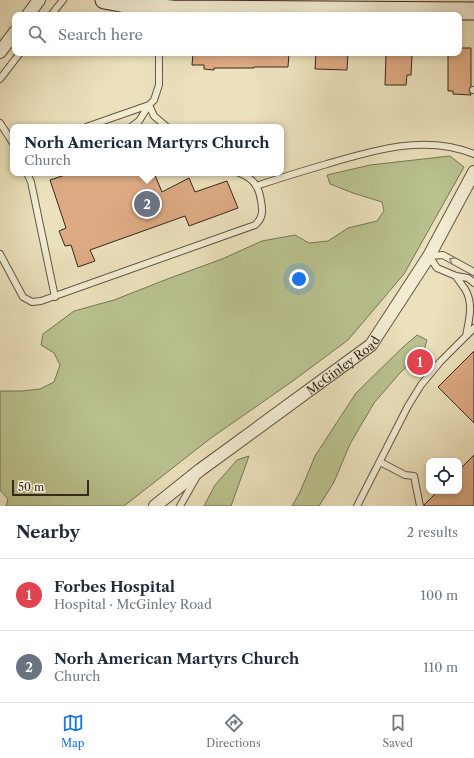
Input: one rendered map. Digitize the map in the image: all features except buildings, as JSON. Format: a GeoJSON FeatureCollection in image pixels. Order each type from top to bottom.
{"type":"FeatureCollection","features":[{"type":"Feature","properties":{"kind":"main road"},"geometry":{"type":"LineString","coordinates":[[104,0],[158,11],[217,4],[308,7],[451,8],[474,11]]}},
{"type":"Feature","properties":{"kind":"street"},"geometry":{"type":"LineString","coordinates":[[30,12],[39,0]]}},
{"type":"Feature","properties":{"kind":"street"},"geometry":{"type":"LineString","coordinates":[[0,52],[12,36]]}},
{"type":"Feature","properties":{"kind":"street","name":"McGinley Road"},"geometry":{"type":"LineString","coordinates":[[155,506],[200,470],[371,345],[429,256],[474,172]]}},
{"type":"Feature","properties":{"kind":"lane"},"geometry":{"type":"LineString","coordinates":[[53,12],[63,0]]}},
{"type":"Feature","properties":{"kind":"lane"},"geometry":{"type":"LineString","coordinates":[[0,78],[18,56]]}},
{"type":"Feature","properties":{"kind":"lane"},"geometry":{"type":"LineString","coordinates":[[135,124],[139,121],[154,100],[159,85],[159,56]]}},
{"type":"Feature","properties":{"kind":"lane"},"geometry":{"type":"LineString","coordinates":[[95,124],[149,105]]}},
{"type":"Feature","properties":{"kind":"lane"},"geometry":{"type":"LineString","coordinates":[[149,105],[154,116],[163,124]]}},
{"type":"Feature","properties":{"kind":"lane"},"geometry":{"type":"LineString","coordinates":[[0,123],[10,139]]}},
{"type":"Feature","properties":{"kind":"lane"},"geometry":{"type":"LineString","coordinates":[[256,186],[367,152],[395,146],[423,144],[446,146],[474,154]]}},
{"type":"Feature","properties":{"kind":"lane"},"geometry":{"type":"LineString","coordinates":[[28,176],[31,182],[55,297]]}},
{"type":"Feature","properties":{"kind":"lane"},"geometry":{"type":"LineString","coordinates":[[0,254],[23,297],[32,302],[41,302],[255,225],[261,218],[262,214],[260,193],[251,180],[245,176]]}},
{"type":"Feature","properties":{"kind":"lane"},"geometry":{"type":"LineString","coordinates":[[474,272],[443,255],[429,256],[437,268],[456,276],[468,278],[474,283]]}},
{"type":"Feature","properties":{"kind":"lane"},"geometry":{"type":"LineString","coordinates":[[456,276],[466,290],[470,302],[470,314],[466,336]]}},
{"type":"Feature","properties":{"kind":"lane"},"geometry":{"type":"LineString","coordinates":[[357,506],[408,406],[421,385],[440,362],[474,328]]}},
{"type":"Feature","properties":{"kind":"lane"},"geometry":{"type":"LineString","coordinates":[[380,462],[405,475],[414,476],[420,506]]}},
{"type":"Feature","properties":{"kind":"lane"},"geometry":{"type":"LineString","coordinates":[[180,506],[200,470]]}},
{"type":"Feature","properties":{"kind":"green space"},"geometry":{"type":"Polygon","coordinates":[[[450,156],[464,167],[404,274],[348,340],[290,383],[211,438],[124,506],[6,506],[8,499],[0,490],[0,391],[40,389],[54,382],[60,365],[54,353],[41,345],[43,334],[74,311],[114,300],[222,259],[262,241],[295,235],[309,243],[328,241],[348,228],[377,221],[384,211],[382,202],[330,184],[327,175],[370,165],[450,156]]]}},
{"type":"Feature","properties":{"kind":"green space"},"geometry":{"type":"Polygon","coordinates":[[[417,335],[427,340],[424,350],[399,374],[374,403],[350,444],[334,482],[319,506],[292,506],[300,492],[315,456],[356,393],[417,335]]]}},
{"type":"Feature","properties":{"kind":"green space"},"geometry":{"type":"Polygon","coordinates":[[[249,456],[231,506],[204,506],[215,485],[237,460],[249,456]]]}},
{"type":"Feature","properties":{"kind":"place","name":"Norh American Martyrs Church"},"geometry":{"type":"Point","coordinates":[147,204]}},
{"type":"Feature","properties":{"kind":"place","name":"Forbes Hospital"},"geometry":{"type":"Point","coordinates":[420,362]}}]}
